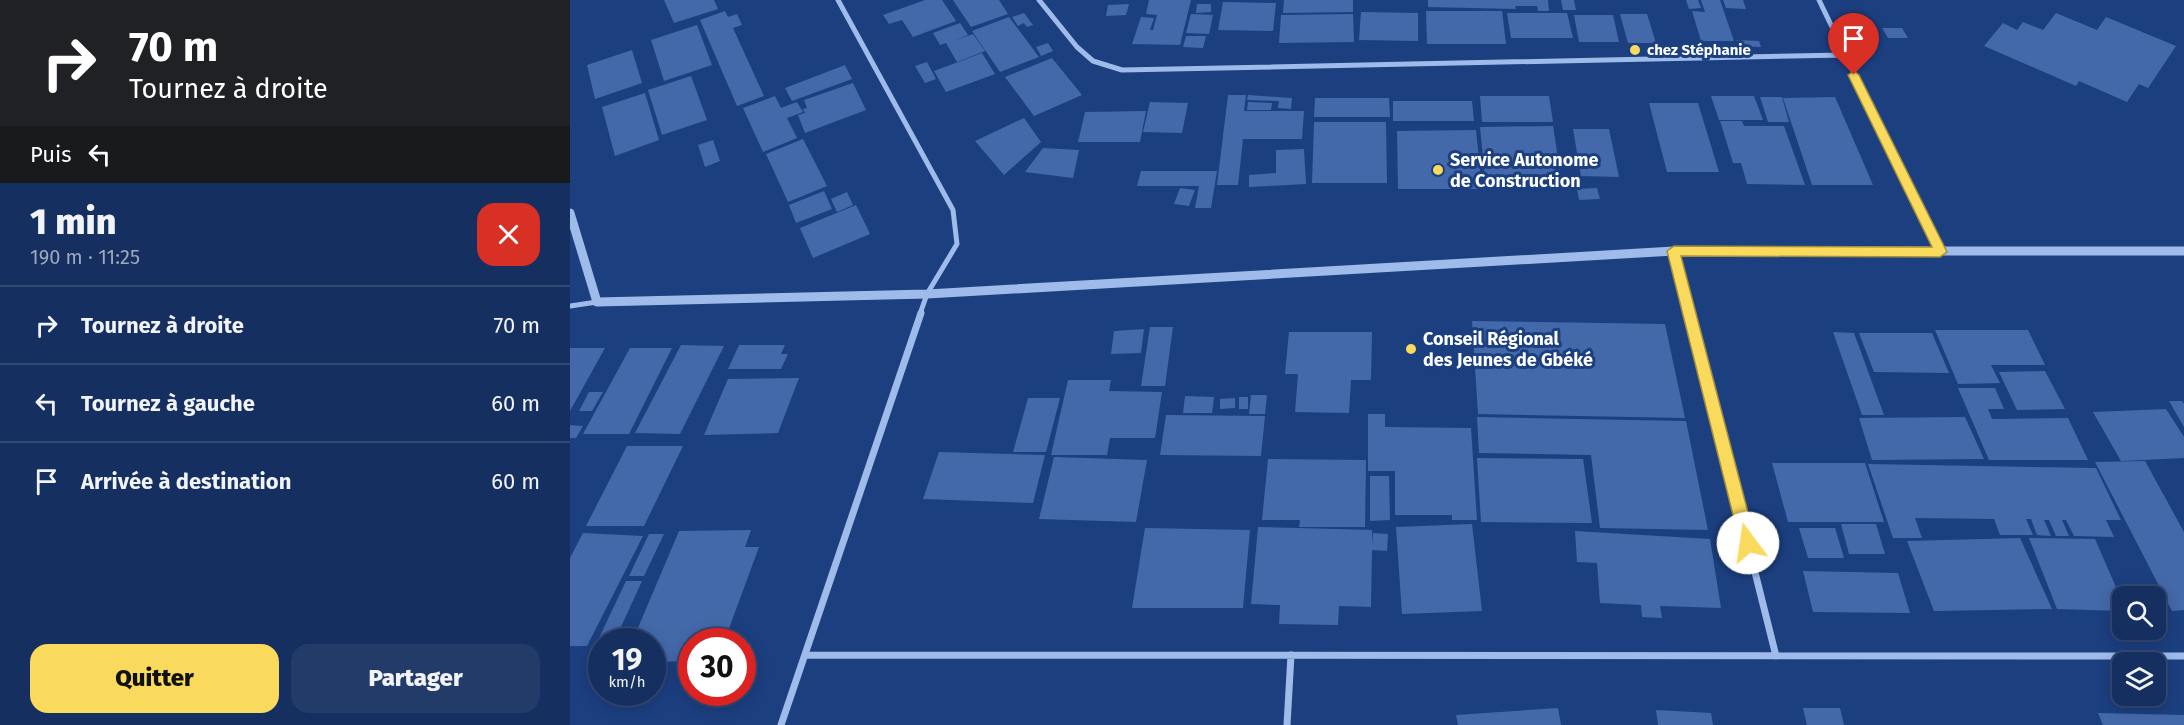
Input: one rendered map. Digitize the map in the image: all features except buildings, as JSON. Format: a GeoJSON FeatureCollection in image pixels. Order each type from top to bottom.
{"type":"FeatureCollection","features":[{"type":"Feature","properties":{"kind":"street"},"geometry":{"type":"LineString","coordinates":[[781,725],[927,294],[957,243],[953,210],[838,0]]}},
{"type":"Feature","properties":{"kind":"street"},"geometry":{"type":"LineString","coordinates":[[1039,0],[1077,47],[1093,61],[1122,70],[1844,55]]}},
{"type":"Feature","properties":{"kind":"street"},"geometry":{"type":"LineString","coordinates":[[1819,0],[1940,252]]}},
{"type":"Feature","properties":{"kind":"street"},"geometry":{"type":"LineString","coordinates":[[570,213],[597,302]]}},
{"type":"Feature","properties":{"kind":"street"},"geometry":{"type":"LineString","coordinates":[[570,306],[597,302],[927,294],[1674,251],[2184,250]]}},
{"type":"Feature","properties":{"kind":"street"},"geometry":{"type":"LineString","coordinates":[[1674,251],[1776,656]]}},
{"type":"Feature","properties":{"kind":"street"},"geometry":{"type":"LineString","coordinates":[[805,655],[2184,656]]}},
{"type":"Feature","properties":{"kind":"street"},"geometry":{"type":"LineString","coordinates":[[1287,725],[1291,655]]}},
{"type":"Feature","properties":{"kind":"place","name":"chez Stéphanie"},"geometry":{"type":"Point","coordinates":[1635,50]}},
{"type":"Feature","properties":{"kind":"place","name":"Service Autonome de Construction"},"geometry":{"type":"Point","coordinates":[1438,170]}},
{"type":"Feature","properties":{"kind":"place","name":"Conseil Régional des Jeunes de Gbéké"},"geometry":{"type":"Point","coordinates":[1411,349]}},
{"type":"Feature","properties":{"kind":"route"},"geometry":{"type":"LineString","coordinates":[[1748,543],[1674,251],[1940,252],[1854,75]]}}]}
